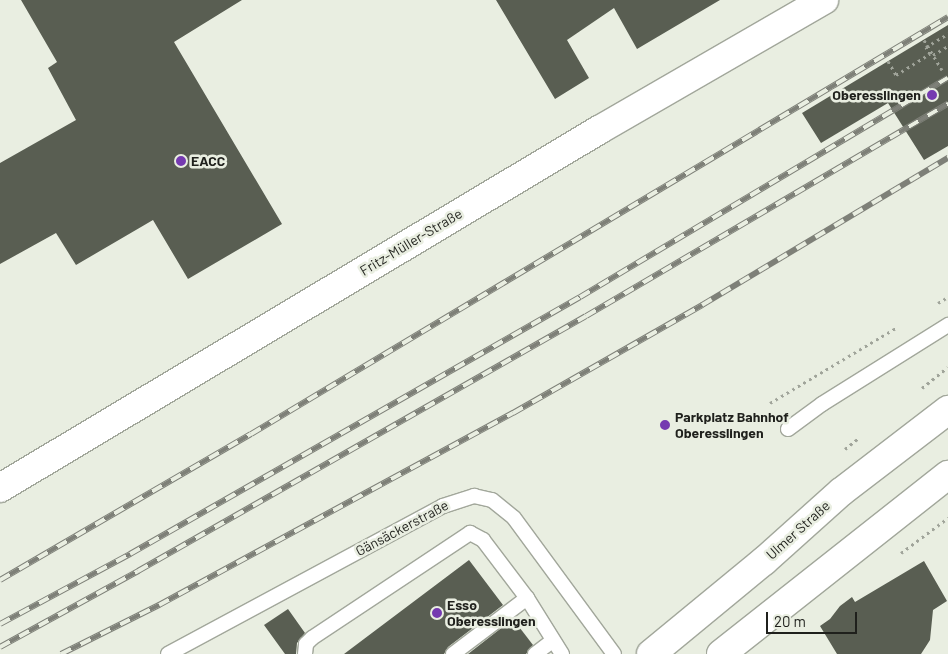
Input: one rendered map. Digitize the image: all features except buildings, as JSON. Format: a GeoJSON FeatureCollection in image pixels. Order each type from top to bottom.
{"type":"FeatureCollection","features":[{"type":"Feature","properties":{"kind":"street","name":"Fritz-Müller-Straße"},"geometry":{"type":"LineString","coordinates":[[0,488],[599,130],[824,0]]}},
{"type":"Feature","properties":{"kind":"street","name":"Ulmer Straße"},"geometry":{"type":"LineString","coordinates":[[651,654],[764,561],[841,492],[948,410]]}},
{"type":"Feature","properties":{"kind":"street"},"geometry":{"type":"LineString","coordinates":[[721,654],[948,475]]}},
{"type":"Feature","properties":{"kind":"lane"},"geometry":{"type":"LineString","coordinates":[[788,429],[822,404],[948,325]]}},
{"type":"Feature","properties":{"kind":"lane","name":"Gänsäckerstraße"},"geometry":{"type":"LineString","coordinates":[[168,654],[443,506],[474,496],[492,500],[514,518],[614,654]]}},
{"type":"Feature","properties":{"kind":"lane"},"geometry":{"type":"LineString","coordinates":[[305,654],[306,644],[312,638],[470,533],[483,540],[527,598],[552,641],[562,654]]}},
{"type":"Feature","properties":{"kind":"lane"},"geometry":{"type":"LineString","coordinates":[[453,654],[527,598]]}},
{"type":"Feature","properties":{"kind":"lane"},"geometry":{"type":"LineString","coordinates":[[535,654],[552,641]]}},
{"type":"Feature","properties":{"kind":"path"},"geometry":{"type":"LineString","coordinates":[[888,61],[896,75],[930,54],[926,47],[948,34]]}},
{"type":"Feature","properties":{"kind":"path"},"geometry":{"type":"LineString","coordinates":[[924,40],[942,70]]}},
{"type":"Feature","properties":{"kind":"path"},"geometry":{"type":"LineString","coordinates":[[933,55],[948,46]]}},
{"type":"Feature","properties":{"kind":"path"},"geometry":{"type":"LineString","coordinates":[[931,307],[948,297]]}},
{"type":"Feature","properties":{"kind":"path"},"geometry":{"type":"LineString","coordinates":[[770,404],[897,328]]}},
{"type":"Feature","properties":{"kind":"path"},"geometry":{"type":"LineString","coordinates":[[922,388],[948,367]]}},
{"type":"Feature","properties":{"kind":"railway"},"geometry":{"type":"LineString","coordinates":[[0,580],[251,434],[948,17]]}},
{"type":"Feature","properties":{"kind":"railway"},"geometry":{"type":"LineString","coordinates":[[0,624],[130,554],[580,297],[948,78]]}},
{"type":"Feature","properties":{"kind":"railway"},"geometry":{"type":"LineString","coordinates":[[0,647],[138,571],[586,316],[948,104]]}},
{"type":"Feature","properties":{"kind":"railway"},"geometry":{"type":"LineString","coordinates":[[61,654],[159,605],[513,413],[702,305],[948,158]]}},
{"type":"Feature","properties":{"kind":"place","name":"Oberesslingen"},"geometry":{"type":"Point","coordinates":[932,95]}},
{"type":"Feature","properties":{"kind":"place","name":"EACC"},"geometry":{"type":"Point","coordinates":[181,161]}},
{"type":"Feature","properties":{"kind":"place","name":"Parkplatz Bahnhof Oberesslingen"},"geometry":{"type":"Point","coordinates":[665,425]}},
{"type":"Feature","properties":{"kind":"place","name":"Esso Oberesslingen"},"geometry":{"type":"Point","coordinates":[437,613]}}]}
